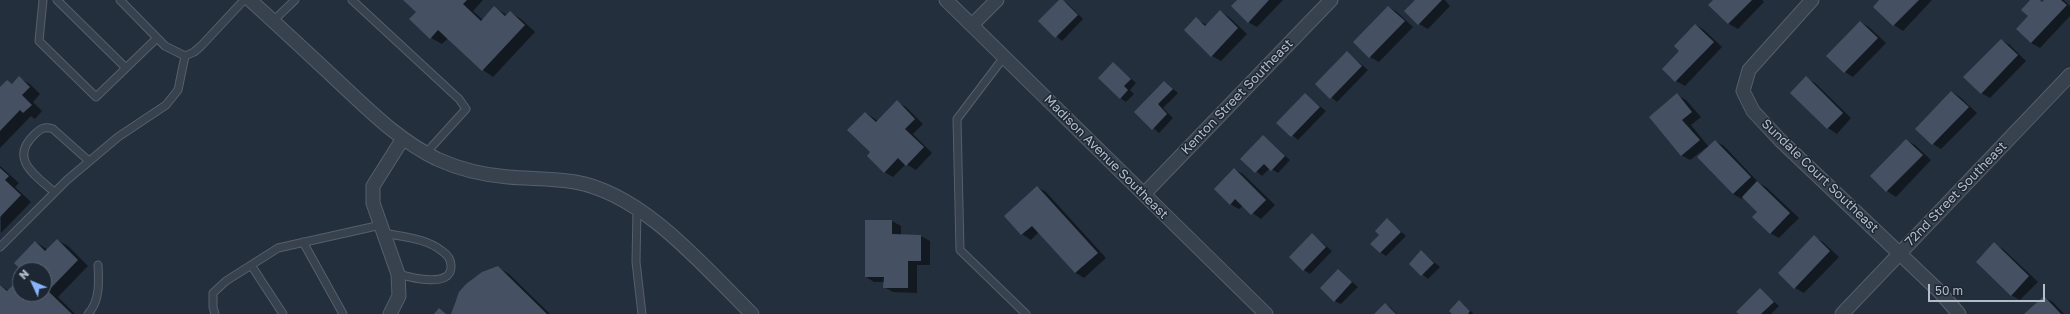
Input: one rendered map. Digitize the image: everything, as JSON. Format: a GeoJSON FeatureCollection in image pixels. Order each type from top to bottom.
{"type":"FeatureCollection","features":[{"type":"Feature","properties":{"kind":"street"},"geometry":{"type":"LineString","coordinates":[[250,0],[402,140],[450,164],[475,172],[507,177],[559,179],[588,184],[619,197],[637,208],[662,227],[752,314]]}},
{"type":"Feature","properties":{"kind":"street","name":"Madison Avenue Southeast"},"geometry":{"type":"LineString","coordinates":[[946,0],[1266,314]]}},
{"type":"Feature","properties":{"kind":"street"},"geometry":{"type":"LineString","coordinates":[[972,25],[997,0]]}},
{"type":"Feature","properties":{"kind":"street","name":"Kenton Street Southeast"},"geometry":{"type":"LineString","coordinates":[[1144,194],[1331,0]]}},
{"type":"Feature","properties":{"kind":"street","name":"Sundale Court Southeast"},"geometry":{"type":"LineString","coordinates":[[1812,0],[1749,70],[1743,91],[1753,111],[1780,140],[1939,291],[1959,314]]}},
{"type":"Feature","properties":{"kind":"street","name":"72nd Street Southeast"},"geometry":{"type":"LineString","coordinates":[[1842,314],[2070,74]]}},
{"type":"Feature","properties":{"kind":"street"},"geometry":{"type":"LineString","coordinates":[[390,314],[399,296],[398,274],[374,203],[373,186],[402,140]]}},
{"type":"Feature","properties":{"kind":"lane"},"geometry":{"type":"LineString","coordinates":[[44,0],[39,41],[96,97],[157,38]]}},
{"type":"Feature","properties":{"kind":"lane"},"geometry":{"type":"LineString","coordinates":[[57,0],[126,68]]}},
{"type":"Feature","properties":{"kind":"lane"},"geometry":{"type":"LineString","coordinates":[[120,0],[157,38],[172,51],[185,56]]}},
{"type":"Feature","properties":{"kind":"lane"},"geometry":{"type":"LineString","coordinates":[[0,247],[54,192],[89,161],[118,137],[166,105],[178,90],[185,56],[197,49],[244,0]]}},
{"type":"Feature","properties":{"kind":"lane"},"geometry":{"type":"LineString","coordinates":[[273,21],[294,0]]}},
{"type":"Feature","properties":{"kind":"lane"},"geometry":{"type":"LineString","coordinates":[[352,0],[460,99],[466,109],[426,153]]}},
{"type":"Feature","properties":{"kind":"lane"},"geometry":{"type":"LineString","coordinates":[[1004,57],[957,119],[960,250],[1026,314]]}},
{"type":"Feature","properties":{"kind":"lane"},"geometry":{"type":"LineString","coordinates":[[54,192],[31,171],[23,158],[25,144],[40,129],[47,127],[53,128],[89,161]]}},
{"type":"Feature","properties":{"kind":"lane"},"geometry":{"type":"LineString","coordinates":[[637,208],[636,262],[642,314]]}},
{"type":"Feature","properties":{"kind":"lane"},"geometry":{"type":"LineString","coordinates":[[216,314],[212,307],[213,293],[226,281],[278,248],[303,242],[382,229],[426,242],[442,250],[450,258],[452,268],[446,276],[440,279],[424,280],[398,274]]}},
{"type":"Feature","properties":{"kind":"lane"},"geometry":{"type":"LineString","coordinates":[[303,242],[343,314]]}},
{"type":"Feature","properties":{"kind":"lane"},"geometry":{"type":"LineString","coordinates":[[88,314],[95,307],[98,288],[98,265]]}},
{"type":"Feature","properties":{"kind":"lane"},"geometry":{"type":"LineString","coordinates":[[251,265],[283,314]]}},
{"type":"Feature","properties":{"kind":"building"},"geometry":{"type":"Polygon","coordinates":[[[403,0],[467,0],[463,4],[481,21],[494,6],[505,16],[510,11],[525,25],[482,71],[438,30],[430,39],[409,19],[416,12],[403,0]]]}},
{"type":"Feature","properties":{"kind":"building"},"geometry":{"type":"Polygon","coordinates":[[[1059,0],[1063,0],[1078,15],[1055,38],[1038,21],[1059,0]]]}},
{"type":"Feature","properties":{"kind":"building"},"geometry":{"type":"Polygon","coordinates":[[[1237,0],[1269,0],[1248,23],[1231,6],[1237,0]]]}},
{"type":"Feature","properties":{"kind":"building"},"geometry":{"type":"Polygon","coordinates":[[[1415,0],[1442,0],[1418,25],[1404,11],[1415,0]]]}},
{"type":"Feature","properties":{"kind":"building"},"geometry":{"type":"Polygon","coordinates":[[[1713,0],[1752,0],[1728,24],[1708,5],[1713,0]]]}},
{"type":"Feature","properties":{"kind":"building"},"geometry":{"type":"Polygon","coordinates":[[[1879,0],[1919,0],[1893,26],[1873,7],[1879,0]]]}},
{"type":"Feature","properties":{"kind":"building"},"geometry":{"type":"Polygon","coordinates":[[[2030,0],[2040,0],[2042,2],[2044,0],[2061,0],[2067,5],[2031,43],[2016,29],[2028,16],[2021,10],[2030,0]]]}},
{"type":"Feature","properties":{"kind":"building"},"geometry":{"type":"Polygon","coordinates":[[[1388,6],[1405,21],[1369,58],[1353,42],[1388,6]]]}},
{"type":"Feature","properties":{"kind":"building"},"geometry":{"type":"Polygon","coordinates":[[[1220,10],[1238,28],[1211,57],[1184,30],[1196,17],[1205,26],[1220,10]]]}},
{"type":"Feature","properties":{"kind":"building"},"geometry":{"type":"Polygon","coordinates":[[[1860,21],[1878,38],[1844,73],[1826,56],[1860,21]]]}},
{"type":"Feature","properties":{"kind":"building"},"geometry":{"type":"Polygon","coordinates":[[[1695,24],[1714,42],[1675,82],[1662,69],[1679,51],[1674,46],[1695,24]]]}},
{"type":"Feature","properties":{"kind":"building"},"geometry":{"type":"Polygon","coordinates":[[[2001,39],[2018,55],[1981,94],[1963,77],[2001,39]]]}},
{"type":"Feature","properties":{"kind":"building"},"geometry":{"type":"Polygon","coordinates":[[[1347,51],[1362,66],[1330,99],[1315,84],[1347,51]]]}},
{"type":"Feature","properties":{"kind":"building"},"geometry":{"type":"Polygon","coordinates":[[[1113,62],[1131,79],[1124,86],[1128,90],[1120,99],[1098,78],[1113,62]]]}},
{"type":"Feature","properties":{"kind":"building"},"geometry":{"type":"Polygon","coordinates":[[[19,76],[30,87],[22,95],[32,105],[23,113],[20,110],[0,131],[0,87],[7,80],[12,84],[19,76]]]}},
{"type":"Feature","properties":{"kind":"building"},"geometry":{"type":"Polygon","coordinates":[[[1806,76],[1843,113],[1827,129],[1790,93],[1806,76]]]}},
{"type":"Feature","properties":{"kind":"building"},"geometry":{"type":"Polygon","coordinates":[[[1164,81],[1173,89],[1158,104],[1167,114],[1152,130],[1134,112],[1164,81]]]}},
{"type":"Feature","properties":{"kind":"building"},"geometry":{"type":"Polygon","coordinates":[[[1951,91],[1969,107],[1932,145],[1915,129],[1951,91]]]}},
{"type":"Feature","properties":{"kind":"building"},"geometry":{"type":"Polygon","coordinates":[[[1305,93],[1320,107],[1291,137],[1276,123],[1305,93]]]}},
{"type":"Feature","properties":{"kind":"building"},"geometry":{"type":"Polygon","coordinates":[[[1677,93],[1692,112],[1682,120],[1700,140],[1681,156],[1649,117],[1677,93]]]}},
{"type":"Feature","properties":{"kind":"building"},"geometry":{"type":"Polygon","coordinates":[[[897,100],[915,119],[905,129],[924,147],[906,166],[898,158],[884,173],[867,156],[870,152],[847,130],[865,112],[876,122],[897,100]]]}},
{"type":"Feature","properties":{"kind":"building"},"geometry":{"type":"Polygon","coordinates":[[[1263,135],[1285,156],[1271,171],[1264,164],[1255,173],[1240,159],[1263,135]]]}},
{"type":"Feature","properties":{"kind":"building"},"geometry":{"type":"Polygon","coordinates":[[[1906,139],[1923,155],[1886,192],[1870,176],[1906,139]]]}},
{"type":"Feature","properties":{"kind":"building"},"geometry":{"type":"Polygon","coordinates":[[[1715,140],[1751,177],[1733,194],[1697,157],[1715,140]]]}},
{"type":"Feature","properties":{"kind":"building"},"geometry":{"type":"Polygon","coordinates":[[[0,168],[9,176],[5,180],[21,195],[0,217],[0,168]]]}},
{"type":"Feature","properties":{"kind":"building"},"geometry":{"type":"Polygon","coordinates":[[[1234,168],[1266,200],[1251,215],[1235,199],[1230,205],[1214,189],[1234,168]]]}},
{"type":"Feature","properties":{"kind":"building"},"geometry":{"type":"Polygon","coordinates":[[[1757,181],[1790,213],[1770,234],[1752,217],[1757,212],[1742,197],[1757,181]]]}},
{"type":"Feature","properties":{"kind":"building"},"geometry":{"type":"Polygon","coordinates":[[[1037,186],[1098,253],[1075,273],[1032,226],[1021,235],[1004,216],[1037,186]]]}},
{"type":"Feature","properties":{"kind":"building"},"geometry":{"type":"Polygon","coordinates":[[[1387,218],[1401,232],[1380,253],[1370,244],[1379,235],[1375,231],[1387,218]]]}},
{"type":"Feature","properties":{"kind":"building"},"geometry":{"type":"Polygon","coordinates":[[[865,220],[892,220],[892,234],[921,235],[921,261],[908,261],[908,288],[883,288],[884,277],[865,277],[865,220]]]}},
{"type":"Feature","properties":{"kind":"building"},"geometry":{"type":"Polygon","coordinates":[[[1312,233],[1326,247],[1303,271],[1289,257],[1312,233]]]}},
{"type":"Feature","properties":{"kind":"building"},"geometry":{"type":"Polygon","coordinates":[[[1814,235],[1830,251],[1794,289],[1778,273],[1814,235]]]}},
{"type":"Feature","properties":{"kind":"building"},"geometry":{"type":"Polygon","coordinates":[[[57,239],[78,260],[52,287],[52,262],[15,262],[35,241],[45,251],[57,239]]]}},
{"type":"Feature","properties":{"kind":"building"},"geometry":{"type":"Polygon","coordinates":[[[1994,242],[2029,276],[2011,296],[1976,262],[1994,242]]]}},
{"type":"Feature","properties":{"kind":"building"},"geometry":{"type":"Polygon","coordinates":[[[1421,250],[1434,263],[1421,276],[1409,264],[1421,250]]]}},
{"type":"Feature","properties":{"kind":"building"},"geometry":{"type":"Polygon","coordinates":[[[498,266],[547,314],[451,314],[459,292],[466,284],[482,272],[498,266]]]}},
{"type":"Feature","properties":{"kind":"building"},"geometry":{"type":"Polygon","coordinates":[[[1338,269],[1352,282],[1334,302],[1320,288],[1338,269]]]}},
{"type":"Feature","properties":{"kind":"building"},"geometry":{"type":"Polygon","coordinates":[[[0,285],[7,291],[12,286],[12,302],[52,302],[52,295],[72,314],[0,314],[0,285]]]}},
{"type":"Feature","properties":{"kind":"building"},"geometry":{"type":"Polygon","coordinates":[[[1760,288],[1774,302],[1761,314],[1739,314],[1736,312],[1760,288]]]}},
{"type":"Feature","properties":{"kind":"building"},"geometry":{"type":"Polygon","coordinates":[[[2044,296],[2061,314],[2024,314],[2044,296]]]}},
{"type":"Feature","properties":{"kind":"building"},"geometry":{"type":"Polygon","coordinates":[[[1459,300],[1470,311],[1468,314],[1452,314],[1449,311],[1459,300]]]}},
{"type":"Feature","properties":{"kind":"building"},"geometry":{"type":"Polygon","coordinates":[[[1385,303],[1396,314],[1374,314],[1385,303]]]}},
{"type":"Feature","properties":{"kind":"building"},"geometry":{"type":"Polygon","coordinates":[[[439,308],[446,314],[434,314],[439,308]]]}}]}
